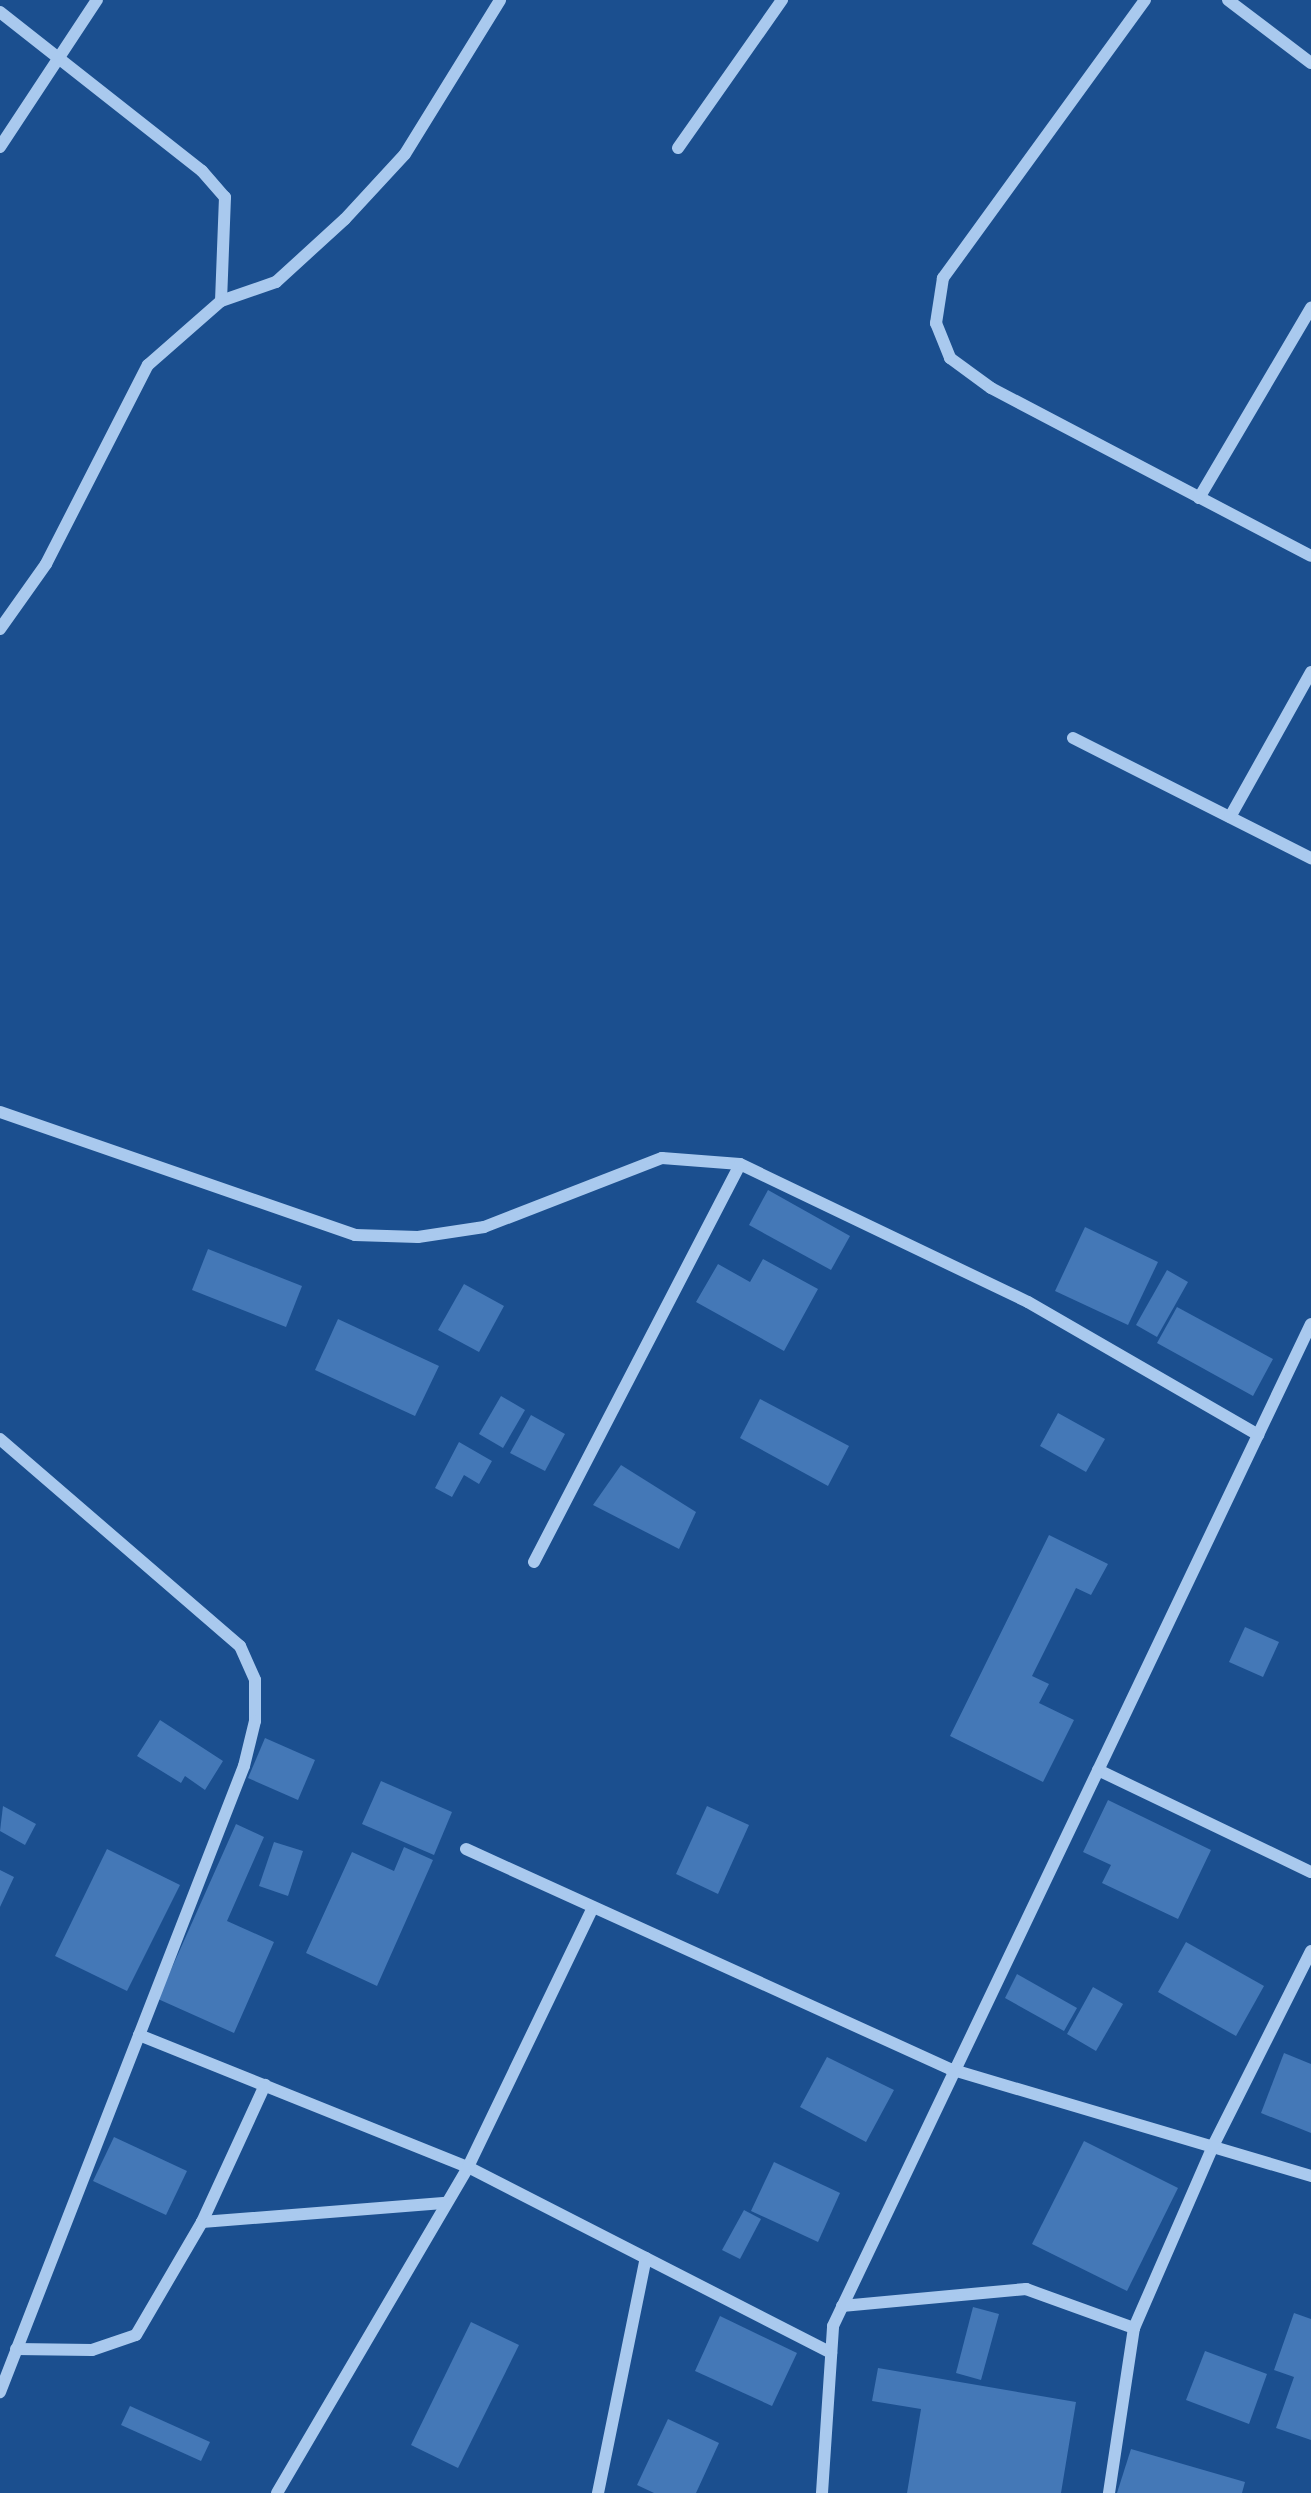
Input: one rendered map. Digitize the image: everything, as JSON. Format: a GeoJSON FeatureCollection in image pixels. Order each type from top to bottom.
{"type":"FeatureCollection","features":[{"type":"Feature","properties":{"kind":"street"},"geometry":{"type":"LineString","coordinates":[[0,147],[97,0]]}},
{"type":"Feature","properties":{"kind":"street"},"geometry":{"type":"LineString","coordinates":[[0,629],[46,564],[148,365],[221,301],[276,282],[345,219],[405,154],[500,0]]}},
{"type":"Feature","properties":{"kind":"street"},"geometry":{"type":"LineString","coordinates":[[678,148],[782,0]]}},
{"type":"Feature","properties":{"kind":"street"},"geometry":{"type":"LineString","coordinates":[[1145,0],[943,278],[936,323],[950,358],[991,388],[1311,556]]}},
{"type":"Feature","properties":{"kind":"street"},"geometry":{"type":"LineString","coordinates":[[1228,0],[1311,63]]}},
{"type":"Feature","properties":{"kind":"street"},"geometry":{"type":"LineString","coordinates":[[0,12],[202,171],[225,197],[221,301]]}},
{"type":"Feature","properties":{"kind":"street"},"geometry":{"type":"LineString","coordinates":[[1199,498],[1311,308]]}},
{"type":"Feature","properties":{"kind":"street"},"geometry":{"type":"LineString","coordinates":[[1230,817],[1311,672]]}},
{"type":"Feature","properties":{"kind":"street"},"geometry":{"type":"LineString","coordinates":[[1073,738],[1311,858]]}},
{"type":"Feature","properties":{"kind":"street"},"geometry":{"type":"LineString","coordinates":[[0,1112],[355,1235],[418,1237],[484,1227],[662,1158],[740,1164],[1028,1302],[1258,1435]]}},
{"type":"Feature","properties":{"kind":"street"},"geometry":{"type":"LineString","coordinates":[[534,1562],[740,1164]]}},
{"type":"Feature","properties":{"kind":"street"},"geometry":{"type":"LineString","coordinates":[[822,2493],[831,2353],[842,2306],[950,2069],[1098,1770],[1311,1324]]}},
{"type":"Feature","properties":{"kind":"street"},"geometry":{"type":"LineString","coordinates":[[0,1439],[205,1612],[240,1646],[255,1680],[255,1720],[244,1766],[0,2392]]}},
{"type":"Feature","properties":{"kind":"street"},"geometry":{"type":"LineString","coordinates":[[1098,1770],[1311,1872]]}},
{"type":"Feature","properties":{"kind":"street"},"geometry":{"type":"LineString","coordinates":[[466,1849],[950,2069],[1214,2144],[1311,2176]]}},
{"type":"Feature","properties":{"kind":"street"},"geometry":{"type":"LineString","coordinates":[[277,2493],[468,2167],[593,1907]]}},
{"type":"Feature","properties":{"kind":"street"},"geometry":{"type":"LineString","coordinates":[[1109,2493],[1134,2328],[1214,2144],[1311,1951]]}},
{"type":"Feature","properties":{"kind":"street"},"geometry":{"type":"LineString","coordinates":[[139,2035],[468,2167],[831,2353]]}},
{"type":"Feature","properties":{"kind":"street"},"geometry":{"type":"LineString","coordinates":[[16,2349],[92,2350],[136,2335],[202,2222],[265,2085]]}},
{"type":"Feature","properties":{"kind":"street"},"geometry":{"type":"LineString","coordinates":[[202,2222],[446,2203]]}},
{"type":"Feature","properties":{"kind":"street"},"geometry":{"type":"LineString","coordinates":[[598,2493],[646,2258]]}},
{"type":"Feature","properties":{"kind":"street"},"geometry":{"type":"LineString","coordinates":[[842,2306],[1026,2288],[1134,2328]]}},
{"type":"Feature","properties":{"kind":"building"},"geometry":{"type":"Polygon","coordinates":[[[768,1190],[850,1236],[831,1270],[749,1225],[768,1190]]]}},
{"type":"Feature","properties":{"kind":"building"},"geometry":{"type":"Polygon","coordinates":[[[1085,1227],[1158,1262],[1128,1325],[1055,1291],[1085,1227]]]}},
{"type":"Feature","properties":{"kind":"building"},"geometry":{"type":"Polygon","coordinates":[[[208,1249],[302,1286],[286,1327],[192,1290],[208,1249]]]}},
{"type":"Feature","properties":{"kind":"building"},"geometry":{"type":"Polygon","coordinates":[[[763,1259],[818,1289],[784,1351],[696,1302],[718,1264],[750,1282],[763,1259]]]}},
{"type":"Feature","properties":{"kind":"building"},"geometry":{"type":"Polygon","coordinates":[[[1167,1270],[1188,1282],[1157,1337],[1136,1325],[1167,1270]]]}},
{"type":"Feature","properties":{"kind":"building"},"geometry":{"type":"Polygon","coordinates":[[[464,1284],[504,1306],[479,1352],[438,1330],[464,1284]]]}},
{"type":"Feature","properties":{"kind":"building"},"geometry":{"type":"Polygon","coordinates":[[[1177,1307],[1273,1359],[1253,1396],[1157,1343],[1177,1307]]]}},
{"type":"Feature","properties":{"kind":"building"},"geometry":{"type":"Polygon","coordinates":[[[338,1319],[439,1366],[415,1416],[315,1370],[338,1319]]]}},
{"type":"Feature","properties":{"kind":"building"},"geometry":{"type":"Polygon","coordinates":[[[501,1396],[525,1410],[503,1448],[479,1434],[501,1396]]]}},
{"type":"Feature","properties":{"kind":"building"},"geometry":{"type":"Polygon","coordinates":[[[760,1399],[849,1446],[828,1486],[740,1438],[760,1399]]]}},
{"type":"Feature","properties":{"kind":"building"},"geometry":{"type":"Polygon","coordinates":[[[1058,1413],[1105,1439],[1086,1472],[1040,1446],[1058,1413]]]}},
{"type":"Feature","properties":{"kind":"building"},"geometry":{"type":"Polygon","coordinates":[[[531,1415],[565,1434],[545,1471],[510,1453],[531,1415]]]}},
{"type":"Feature","properties":{"kind":"building"},"geometry":{"type":"Polygon","coordinates":[[[459,1442],[492,1461],[479,1484],[464,1475],[452,1497],[435,1488],[459,1442]]]}},
{"type":"Feature","properties":{"kind":"building"},"geometry":{"type":"Polygon","coordinates":[[[621,1465],[696,1512],[679,1549],[593,1505],[621,1465]]]}},
{"type":"Feature","properties":{"kind":"building"},"geometry":{"type":"Polygon","coordinates":[[[1049,1535],[1108,1564],[1091,1595],[1076,1588],[1032,1676],[1049,1684],[1039,1703],[1074,1720],[1043,1782],[950,1736],[1049,1535]]]}},
{"type":"Feature","properties":{"kind":"building"},"geometry":{"type":"Polygon","coordinates":[[[1245,1627],[1279,1642],[1263,1677],[1229,1662],[1245,1627]]]}},
{"type":"Feature","properties":{"kind":"building"},"geometry":{"type":"Polygon","coordinates":[[[160,1720],[223,1761],[205,1790],[185,1776],[181,1783],[137,1756],[160,1720]]]}},
{"type":"Feature","properties":{"kind":"building"},"geometry":{"type":"Polygon","coordinates":[[[265,1738],[315,1760],[298,1800],[248,1778],[265,1738]]]}},
{"type":"Feature","properties":{"kind":"building"},"geometry":{"type":"Polygon","coordinates":[[[381,1781],[452,1812],[434,1855],[362,1824],[381,1781]]]}},
{"type":"Feature","properties":{"kind":"building"},"geometry":{"type":"Polygon","coordinates":[[[1108,1800],[1211,1850],[1178,1919],[1102,1883],[1111,1865],[1083,1852],[1108,1800]]]}},
{"type":"Feature","properties":{"kind":"building"},"geometry":{"type":"Polygon","coordinates":[[[3,1806],[36,1824],[25,1845],[0,1831],[3,1806]]]}},
{"type":"Feature","properties":{"kind":"building"},"geometry":{"type":"Polygon","coordinates":[[[707,1806],[749,1825],[718,1894],[676,1874],[707,1806]]]}},
{"type":"Feature","properties":{"kind":"building"},"geometry":{"type":"Polygon","coordinates":[[[236,1824],[264,1837],[227,1921],[274,1942],[234,2033],[158,1999],[236,1824]]]}},
{"type":"Feature","properties":{"kind":"building"},"geometry":{"type":"Polygon","coordinates":[[[274,1842],[303,1851],[288,1896],[259,1886],[274,1842]]]}},
{"type":"Feature","properties":{"kind":"building"},"geometry":{"type":"Polygon","coordinates":[[[404,1847],[433,1860],[377,1986],[306,1953],[352,1852],[394,1871],[404,1847]]]}},
{"type":"Feature","properties":{"kind":"building"},"geometry":{"type":"Polygon","coordinates":[[[107,1849],[180,1885],[127,1991],[55,1956],[107,1849]]]}},
{"type":"Feature","properties":{"kind":"building"},"geometry":{"type":"Polygon","coordinates":[[[0,1870],[14,1877],[0,1907],[0,1870]]]}},
{"type":"Feature","properties":{"kind":"building"},"geometry":{"type":"Polygon","coordinates":[[[1186,1942],[1264,1986],[1236,2036],[1158,1992],[1186,1942]]]}},
{"type":"Feature","properties":{"kind":"building"},"geometry":{"type":"Polygon","coordinates":[[[1017,1974],[1077,2008],[1064,2031],[1005,1998],[1017,1974]]]}},
{"type":"Feature","properties":{"kind":"building"},"geometry":{"type":"Polygon","coordinates":[[[1093,1987],[1123,2004],[1096,2051],[1067,2034],[1093,1987]]]}},
{"type":"Feature","properties":{"kind":"building"},"geometry":{"type":"Polygon","coordinates":[[[1284,2053],[1311,2064],[1311,2133],[1261,2113],[1284,2053]]]}},
{"type":"Feature","properties":{"kind":"building"},"geometry":{"type":"Polygon","coordinates":[[[827,2057],[894,2090],[866,2142],[800,2107],[827,2057]]]}},
{"type":"Feature","properties":{"kind":"building"},"geometry":{"type":"Polygon","coordinates":[[[114,2137],[187,2171],[166,2215],[93,2181],[114,2137]]]}},
{"type":"Feature","properties":{"kind":"building"},"geometry":{"type":"Polygon","coordinates":[[[1084,2141],[1178,2188],[1127,2291],[1032,2244],[1084,2141]]]}},
{"type":"Feature","properties":{"kind":"building"},"geometry":{"type":"Polygon","coordinates":[[[774,2162],[840,2193],[818,2242],[751,2211],[774,2162]]]}},
{"type":"Feature","properties":{"kind":"building"},"geometry":{"type":"Polygon","coordinates":[[[744,2210],[761,2219],[740,2259],[722,2250],[744,2210]]]}},
{"type":"Feature","properties":{"kind":"building"},"geometry":{"type":"Polygon","coordinates":[[[973,2307],[999,2314],[981,2380],[956,2373],[973,2307]]]}},
{"type":"Feature","properties":{"kind":"building"},"geometry":{"type":"Polygon","coordinates":[[[1294,2313],[1311,2319],[1311,2440],[1276,2428],[1294,2377],[1274,2370],[1294,2313]]]}},
{"type":"Feature","properties":{"kind":"building"},"geometry":{"type":"Polygon","coordinates":[[[720,2316],[797,2353],[772,2406],[695,2371],[720,2316]]]}},
{"type":"Feature","properties":{"kind":"building"},"geometry":{"type":"Polygon","coordinates":[[[471,2322],[519,2345],[458,2468],[411,2445],[471,2322]]]}},
{"type":"Feature","properties":{"kind":"building"},"geometry":{"type":"Polygon","coordinates":[[[1205,2351],[1267,2374],[1249,2424],[1186,2400],[1205,2351]]]}},
{"type":"Feature","properties":{"kind":"building"},"geometry":{"type":"Polygon","coordinates":[[[878,2368],[1076,2402],[1061,2493],[907,2493],[921,2409],[872,2401],[878,2368]]]}},
{"type":"Feature","properties":{"kind":"building"},"geometry":{"type":"Polygon","coordinates":[[[130,2406],[210,2442],[201,2461],[121,2425],[130,2406]]]}},
{"type":"Feature","properties":{"kind":"building"},"geometry":{"type":"Polygon","coordinates":[[[668,2419],[719,2443],[696,2493],[654,2493],[637,2485],[668,2419]]]}},
{"type":"Feature","properties":{"kind":"building"},"geometry":{"type":"Polygon","coordinates":[[[1131,2449],[1245,2482],[1242,2493],[1117,2493],[1131,2449]]]}}]}
